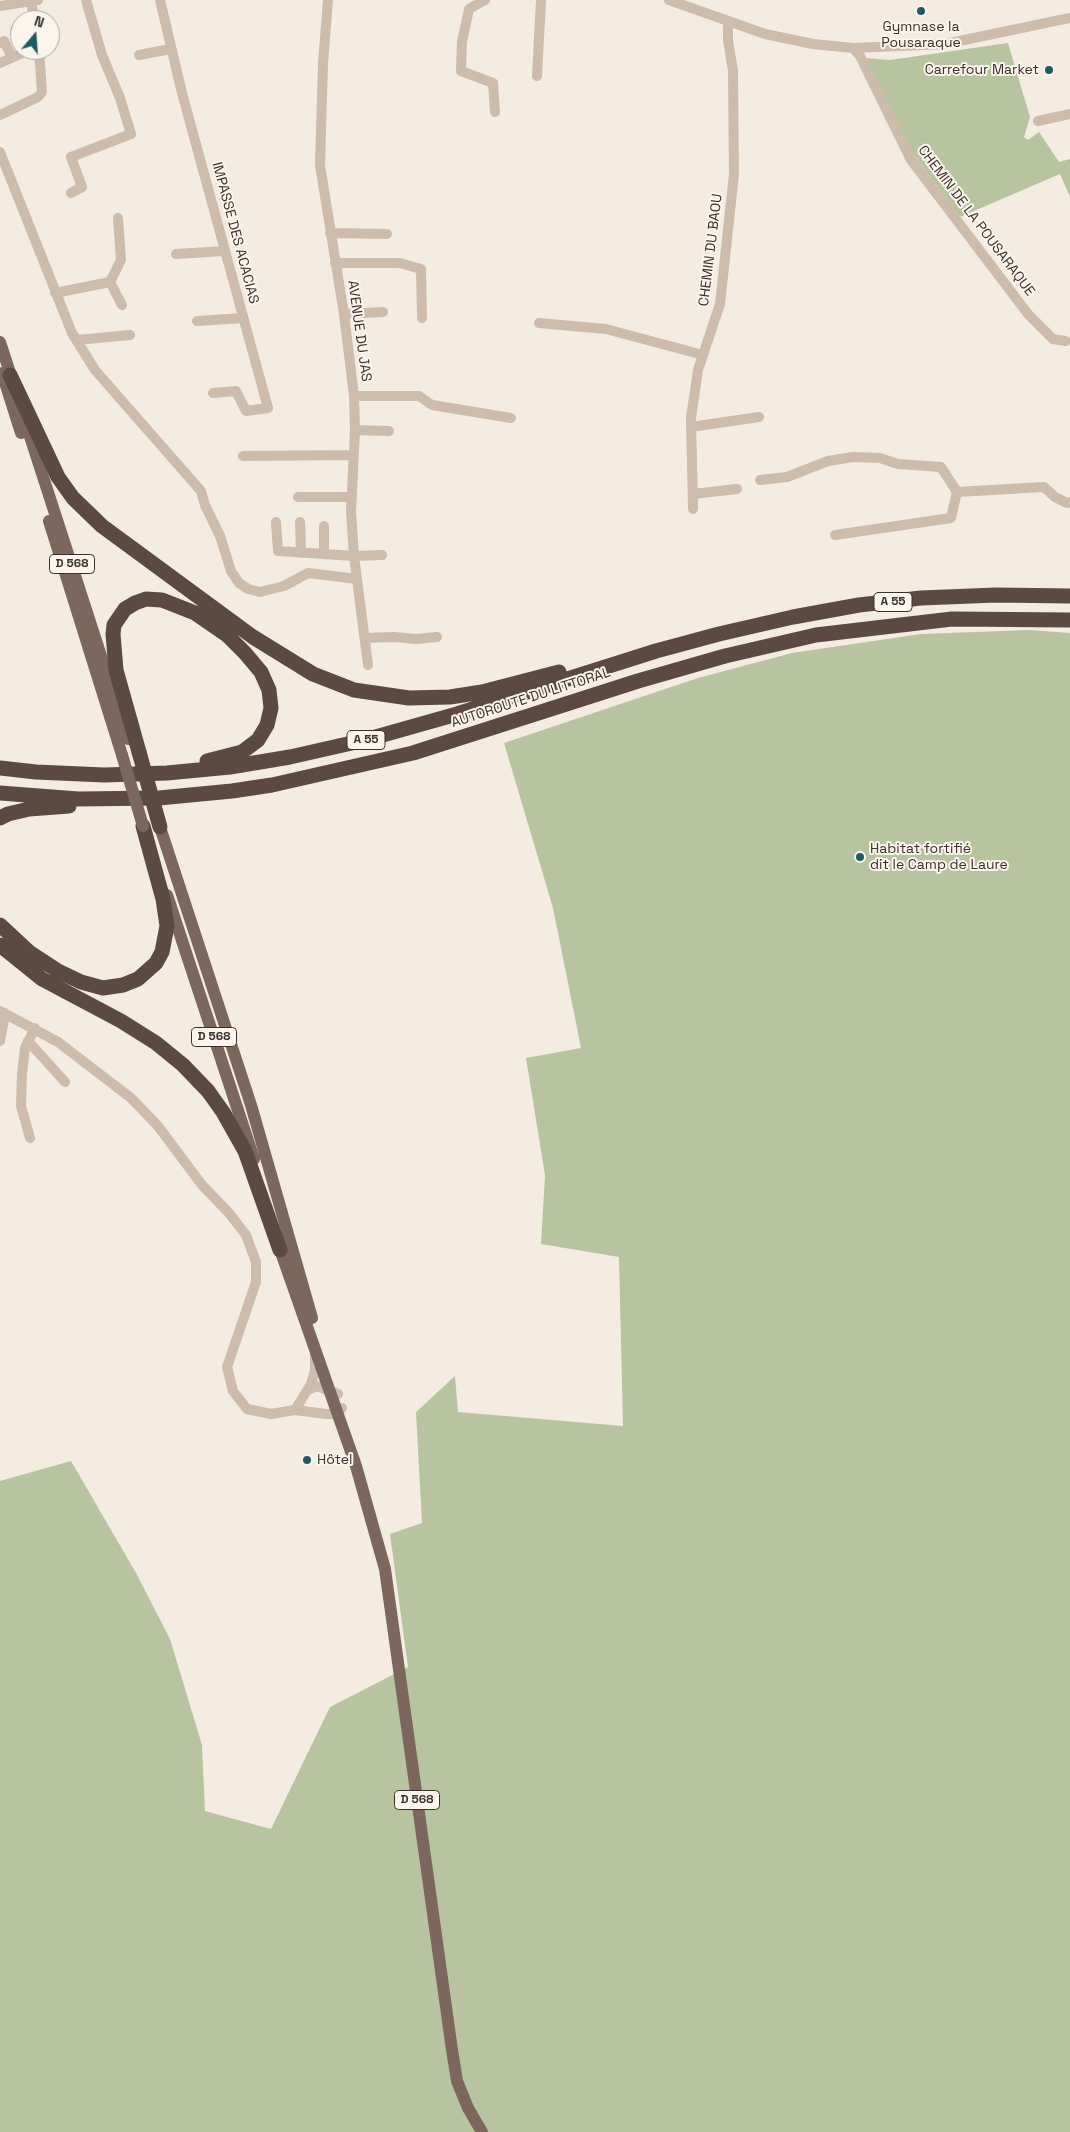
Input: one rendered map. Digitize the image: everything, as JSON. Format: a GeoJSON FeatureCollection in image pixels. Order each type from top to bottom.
{"type":"FeatureCollection","features":[{"type":"Feature","properties":{"kind":"highway"},"geometry":{"type":"LineString","coordinates":[[5,372],[58,477],[72,498],[91,516],[253,637],[312,674],[354,690],[410,698],[458,696],[482,692],[719,634]]}},
{"type":"Feature","properties":{"kind":"highway","name":"AUTOROUTE DU LITTORAL"},"geometry":{"type":"LineString","coordinates":[[0,768],[36,772],[104,775],[230,767],[290,757],[365,740],[457,714],[656,651],[793,617],[921,598],[996,595],[1070,596]]}},
{"type":"Feature","properties":{"kind":"highway"},"geometry":{"type":"LineString","coordinates":[[0,764],[116,770],[163,767],[218,759],[242,752],[258,740],[267,726],[271,708],[269,690],[261,672],[245,652],[227,635],[195,613],[162,600],[146,599],[130,606],[114,625],[116,670],[132,754],[161,831]]}},
{"type":"Feature","properties":{"kind":"highway","name":"AUTOROUTE DU LITTORAL"},"geometry":{"type":"LineString","coordinates":[[0,793],[78,799],[159,798],[272,784],[413,753],[638,681],[725,656],[816,635],[952,619],[1070,620]]}},
{"type":"Feature","properties":{"kind":"highway"},"geometry":{"type":"LineString","coordinates":[[0,818],[29,809],[165,804],[231,797],[334,776],[413,753]]}},
{"type":"Feature","properties":{"kind":"highway"},"geometry":{"type":"LineString","coordinates":[[0,924],[29,952],[58,971],[81,982],[103,988],[123,985],[138,979],[152,968],[162,952],[167,926],[163,899],[143,826]]}},
{"type":"Feature","properties":{"kind":"highway"},"geometry":{"type":"LineString","coordinates":[[0,945],[42,979],[120,1020],[156,1042],[183,1065],[208,1091],[223,1112],[245,1151],[280,1250]]}},
{"type":"Feature","properties":{"kind":"main road","name":"D 568"},"geometry":{"type":"LineString","coordinates":[[0,342],[5,372],[132,754],[143,826],[251,1148],[280,1250],[315,1352],[333,1392]]}},
{"type":"Feature","properties":{"kind":"main road","name":"D 568"},"geometry":{"type":"LineString","coordinates":[[161,831],[251,1105],[385,1569],[456,2074],[468,2108],[482,2132]]}},
{"type":"Feature","properties":{"kind":"street"},"geometry":{"type":"LineString","coordinates":[[71,192],[82,187],[71,156],[131,134],[102,56],[86,0]]}},
{"type":"Feature","properties":{"kind":"street","name":"IMPASSE DES ACACIAS"},"geometry":{"type":"LineString","coordinates":[[160,0],[171,49],[268,408],[246,411],[236,391],[213,393]]}},
{"type":"Feature","properties":{"kind":"street","name":"AVENUE DU JAS"},"geometry":{"type":"LineString","coordinates":[[328,0],[323,62],[320,165],[344,314],[354,396],[355,430],[350,497],[354,556],[368,665]]}},
{"type":"Feature","properties":{"kind":"street"},"geometry":{"type":"LineString","coordinates":[[486,0],[470,9],[462,42],[461,71],[493,83],[495,112]]}},
{"type":"Feature","properties":{"kind":"street"},"geometry":{"type":"LineString","coordinates":[[536,76],[541,0]]}},
{"type":"Feature","properties":{"kind":"street"},"geometry":{"type":"LineString","coordinates":[[669,0],[765,34],[813,44],[854,48],[945,44],[1070,18]]}},
{"type":"Feature","properties":{"kind":"street"},"geometry":{"type":"LineString","coordinates":[[0,6],[34,1]]}},
{"type":"Feature","properties":{"kind":"street","name":"CHEMIN DU BAOU"},"geometry":{"type":"LineString","coordinates":[[693,509],[691,427],[698,370],[720,304],[734,174],[733,71],[728,40],[728,21]]}},
{"type":"Feature","properties":{"kind":"street"},"geometry":{"type":"LineString","coordinates":[[0,43],[4,41],[10,54]]}},
{"type":"Feature","properties":{"kind":"street","name":"CHEMIN DE LA POUSARAQUE"},"geometry":{"type":"LineString","coordinates":[[854,48],[860,56],[912,160],[1028,314],[1053,339],[1066,341]]}},
{"type":"Feature","properties":{"kind":"street"},"geometry":{"type":"LineString","coordinates":[[139,55],[171,49]]}},
{"type":"Feature","properties":{"kind":"street"},"geometry":{"type":"LineString","coordinates":[[0,115],[38,97],[42,92],[40,60]]}},
{"type":"Feature","properties":{"kind":"street"},"geometry":{"type":"LineString","coordinates":[[1038,121],[1070,114]]}},
{"type":"Feature","properties":{"kind":"street"},"geometry":{"type":"LineString","coordinates":[[0,152],[55,293],[77,340],[95,370],[201,491],[205,505],[220,536],[231,571],[238,583],[248,589],[260,592],[284,586],[308,573],[357,579]]}},
{"type":"Feature","properties":{"kind":"street"},"geometry":{"type":"LineString","coordinates":[[110,282],[121,260],[118,218]]}},
{"type":"Feature","properties":{"kind":"street"},"geometry":{"type":"LineString","coordinates":[[330,233],[387,234]]}},
{"type":"Feature","properties":{"kind":"street"},"geometry":{"type":"LineString","coordinates":[[176,254],[225,251]]}},
{"type":"Feature","properties":{"kind":"street"},"geometry":{"type":"LineString","coordinates":[[335,263],[400,263],[421,269],[422,318]]}},
{"type":"Feature","properties":{"kind":"street"},"geometry":{"type":"LineString","coordinates":[[55,293],[110,282]]}},
{"type":"Feature","properties":{"kind":"street"},"geometry":{"type":"LineString","coordinates":[[110,282],[122,305]]}},
{"type":"Feature","properties":{"kind":"street"},"geometry":{"type":"LineString","coordinates":[[344,314],[383,312]]}},
{"type":"Feature","properties":{"kind":"street"},"geometry":{"type":"LineString","coordinates":[[197,320],[243,318]]}},
{"type":"Feature","properties":{"kind":"street"},"geometry":{"type":"LineString","coordinates":[[539,323],[606,329],[703,355]]}},
{"type":"Feature","properties":{"kind":"street"},"geometry":{"type":"LineString","coordinates":[[77,340],[130,336]]}},
{"type":"Feature","properties":{"kind":"street"},"geometry":{"type":"LineString","coordinates":[[354,396],[419,396],[432,404],[511,418]]}},
{"type":"Feature","properties":{"kind":"street"},"geometry":{"type":"LineString","coordinates":[[691,427],[759,417]]}},
{"type":"Feature","properties":{"kind":"street"},"geometry":{"type":"LineString","coordinates":[[355,430],[389,431]]}},
{"type":"Feature","properties":{"kind":"street"},"geometry":{"type":"LineString","coordinates":[[244,456],[353,455]]}},
{"type":"Feature","properties":{"kind":"street"},"geometry":{"type":"LineString","coordinates":[[760,480],[787,477],[828,461],[853,457],[880,458],[898,464],[941,467],[957,492],[951,518],[835,535]]}},
{"type":"Feature","properties":{"kind":"street"},"geometry":{"type":"LineString","coordinates":[[957,492],[1044,487],[1055,497],[1070,502]]}},
{"type":"Feature","properties":{"kind":"street"},"geometry":{"type":"LineString","coordinates":[[693,494],[737,489]]}},
{"type":"Feature","properties":{"kind":"street"},"geometry":{"type":"LineString","coordinates":[[298,497],[350,497]]}},
{"type":"Feature","properties":{"kind":"street"},"geometry":{"type":"LineString","coordinates":[[276,522],[278,551],[354,556],[382,555]]}},
{"type":"Feature","properties":{"kind":"street"},"geometry":{"type":"LineString","coordinates":[[300,522],[301,552]]}},
{"type":"Feature","properties":{"kind":"street"},"geometry":{"type":"LineString","coordinates":[[324,526],[324,553]]}},
{"type":"Feature","properties":{"kind":"street"},"geometry":{"type":"LineString","coordinates":[[365,638],[394,637],[416,639],[438,637]]}},
{"type":"Feature","properties":{"kind":"street"},"geometry":{"type":"LineString","coordinates":[[0,1041],[3,1012],[35,1028],[70,1050],[143,1109],[202,1185],[229,1213],[246,1236],[256,1262],[256,1282],[227,1367],[233,1391],[247,1409],[271,1414],[295,1410],[339,1411]]}},
{"type":"Feature","properties":{"kind":"street"},"geometry":{"type":"LineString","coordinates":[[30,1138],[21,1106],[23,1063],[28,1041],[35,1028]]}},
{"type":"Feature","properties":{"kind":"street"},"geometry":{"type":"LineString","coordinates":[[28,1041],[65,1082]]}},
{"type":"Feature","properties":{"kind":"street"},"geometry":{"type":"LineString","coordinates":[[295,1410],[308,1390],[315,1371],[315,1352]]}},
{"type":"Feature","properties":{"kind":"street"},"geometry":{"type":"LineString","coordinates":[[308,1390],[317,1386],[333,1392]]}},
{"type":"Feature","properties":{"kind":"green space"},"geometry":{"type":"Polygon","coordinates":[[[1008,43],[1030,117],[1024,137],[1028,140],[1039,132],[1059,162],[1070,159],[1070,197],[1060,174],[960,217],[913,154],[865,58],[890,60],[1008,43]]]}},
{"type":"Feature","properties":{"kind":"green space"},"geometry":{"type":"Polygon","coordinates":[[[1029,630],[1070,633],[1070,2132],[0,2132],[0,1481],[71,1461],[136,1573],[170,1639],[202,1745],[205,1811],[271,1829],[330,1707],[408,1667],[390,1534],[422,1523],[416,1412],[455,1376],[458,1412],[623,1426],[619,1257],[541,1244],[545,1175],[526,1058],[581,1048],[553,908],[504,743],[698,678],[792,653],[921,634],[1029,630]]]}},
{"type":"Feature","properties":{"kind":"place","name":"Gymnase la Pousaraque"},"geometry":{"type":"Point","coordinates":[921,11]}},
{"type":"Feature","properties":{"kind":"place","name":"Carrefour Market"},"geometry":{"type":"Point","coordinates":[1049,70]}},
{"type":"Feature","properties":{"kind":"place","name":"Habitat fortifié dit le Camp de Laure"},"geometry":{"type":"Point","coordinates":[860,857]}},
{"type":"Feature","properties":{"kind":"place","name":"Hôtel"},"geometry":{"type":"Point","coordinates":[307,1460]}}]}
